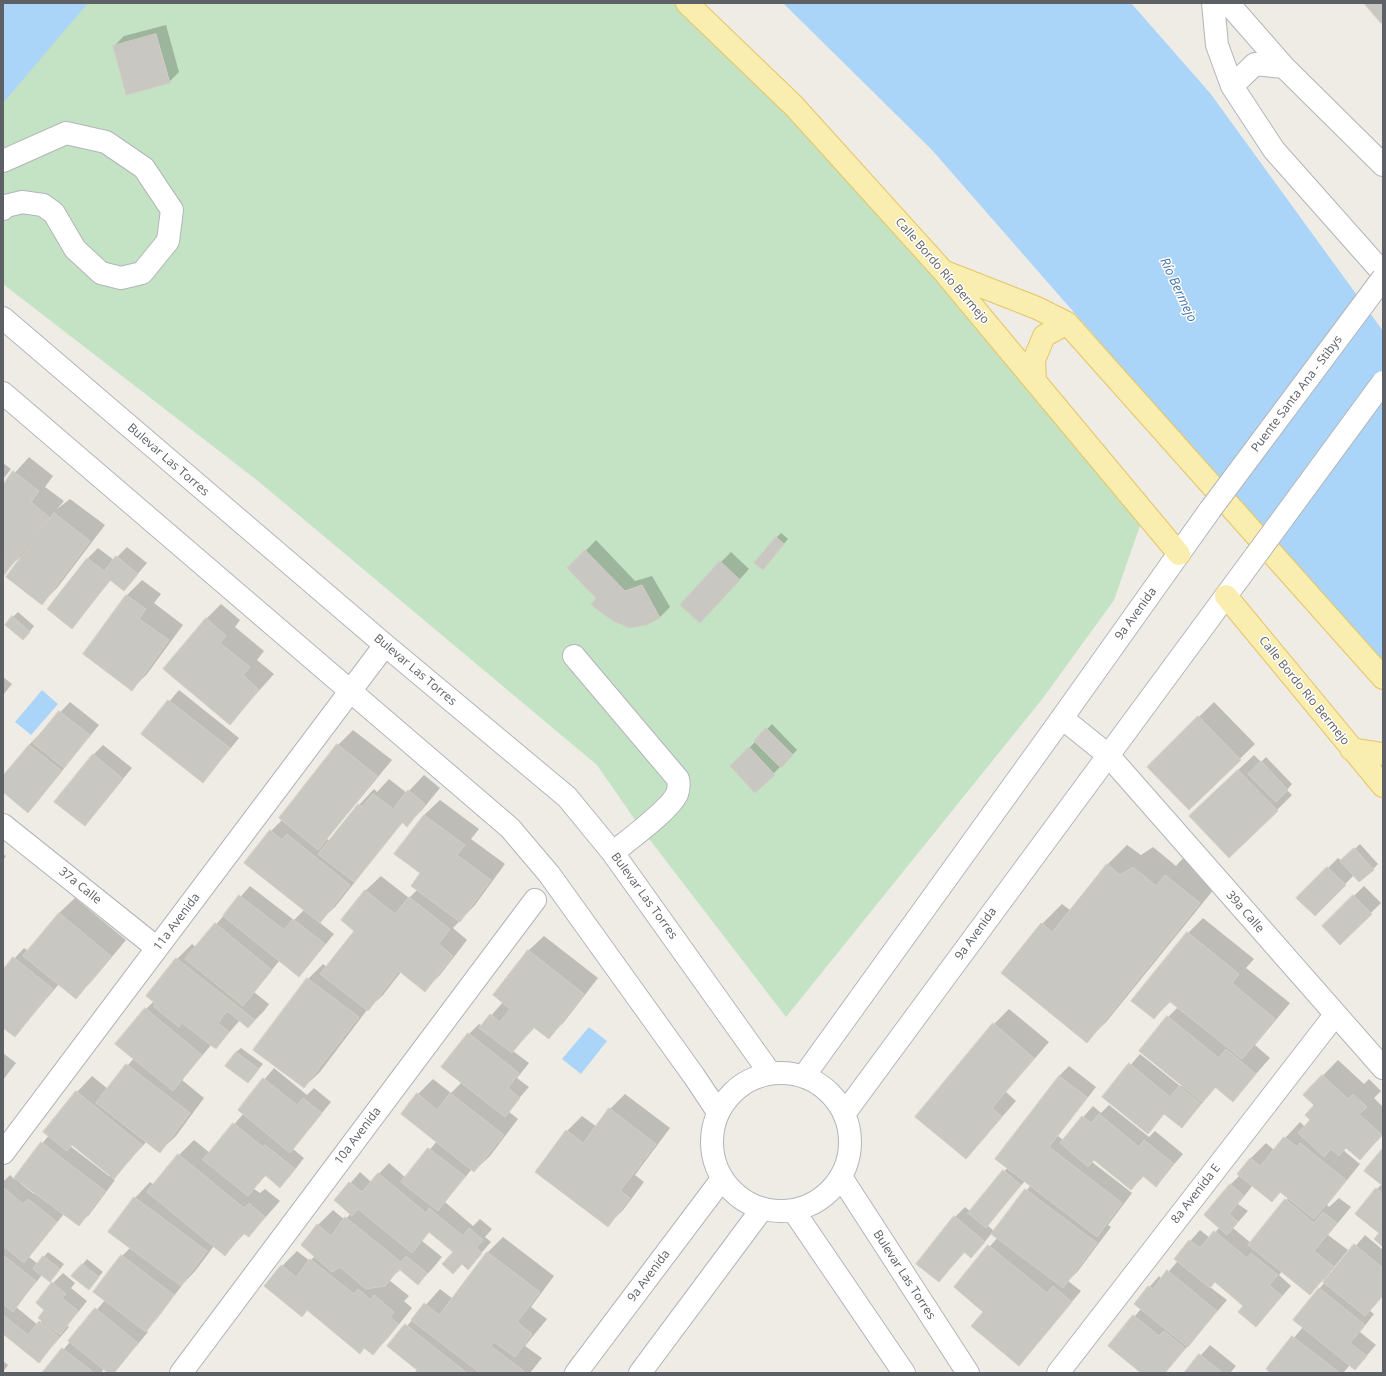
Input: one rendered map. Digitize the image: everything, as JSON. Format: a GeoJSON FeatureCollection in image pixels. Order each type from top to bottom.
{"type":"FeatureCollection","features":[{"type":"Feature","properties":{"kind":"main road","name":"Calle Bordo Río Bermejo"},"geometry":{"type":"LineString","coordinates":[[687,3],[794,106],[944,272],[1179,554]]}},
{"type":"Feature","properties":{"kind":"main road"},"geometry":{"type":"LineString","coordinates":[[944,272],[1037,308],[1067,322],[1383,678]]}},
{"type":"Feature","properties":{"kind":"main road"},"geometry":{"type":"LineString","coordinates":[[1035,380],[1034,360],[1044,336],[1067,322]]}},
{"type":"Feature","properties":{"kind":"main road","name":"Calle Bordo Río Bermejo"},"geometry":{"type":"LineString","coordinates":[[1226,596],[1383,786]]}},
{"type":"Feature","properties":{"kind":"main road"},"geometry":{"type":"LineString","coordinates":[[1351,749],[1383,754]]}},
{"type":"Feature","properties":{"kind":"street"},"geometry":{"type":"LineString","coordinates":[[1213,3],[1217,45],[1232,86],[1274,150],[1383,272]]}},
{"type":"Feature","properties":{"kind":"street"},"geometry":{"type":"LineString","coordinates":[[1228,3],[1284,67],[1383,165]]}},
{"type":"Feature","properties":{"kind":"street"},"geometry":{"type":"LineString","coordinates":[[1232,86],[1255,64],[1284,67]]}},
{"type":"Feature","properties":{"kind":"street"},"geometry":{"type":"LineString","coordinates":[[3,161],[66,133],[106,142],[144,168],[172,210],[168,241],[142,274],[121,278],[101,273],[75,249],[54,213],[43,205],[22,202],[6,206],[3,209]]}},
{"type":"Feature","properties":{"kind":"street","name":"Puente Santa Ana - Stibys"},"geometry":{"type":"LineString","coordinates":[[1210,510],[1383,278]]}},
{"type":"Feature","properties":{"kind":"street","name":"Bulevar Las Torres"},"geometry":{"type":"LineString","coordinates":[[3,318],[385,645],[567,797],[613,853],[770,1073]]}},
{"type":"Feature","properties":{"kind":"street","name":"9a Avenida"},"geometry":{"type":"LineString","coordinates":[[844,1114],[1383,382]]}},
{"type":"Feature","properties":{"kind":"street"},"geometry":{"type":"LineString","coordinates":[[3,393],[510,828],[549,874],[694,1076],[718,1112]]}},
{"type":"Feature","properties":{"kind":"street","name":"9a Avenida"},"geometry":{"type":"LineString","coordinates":[[804,1076],[1210,510]]}},
{"type":"Feature","properties":{"kind":"street"},"geometry":{"type":"LineString","coordinates":[[350,691],[385,645]]}},
{"type":"Feature","properties":{"kind":"street"},"geometry":{"type":"LineString","coordinates":[[574,656],[678,779],[679,787],[677,795],[659,815],[613,853]]}},
{"type":"Feature","properties":{"kind":"street","name":"11a Avenida"},"geometry":{"type":"LineString","coordinates":[[3,1153],[350,691]]}},
{"type":"Feature","properties":{"kind":"street"},"geometry":{"type":"LineString","coordinates":[[1062,718],[1108,755]]}},
{"type":"Feature","properties":{"kind":"street","name":"39a Calle"},"geometry":{"type":"LineString","coordinates":[[1108,755],[1383,1068]]}},
{"type":"Feature","properties":{"kind":"street","name":"37a Calle"},"geometry":{"type":"LineString","coordinates":[[3,825],[157,948]]}},
{"type":"Feature","properties":{"kind":"street","name":"10a Avenida"},"geometry":{"type":"LineString","coordinates":[[181,1373],[535,900]]}},
{"type":"Feature","properties":{"kind":"street","name":"8a Avenida E"},"geometry":{"type":"LineString","coordinates":[[1058,1373],[1335,1015]]}},
{"type":"Feature","properties":{"kind":"street"},"geometry":{"type":"LineString","coordinates":[[787,1072],[804,1076],[820,1085],[834,1098],[844,1114],[850,1135],[848,1157],[841,1177],[828,1193],[812,1204],[793,1210],[777,1211],[762,1208],[746,1202],[733,1192],[722,1179],[713,1158],[711,1134],[718,1112],[730,1093],[748,1080],[770,1073],[787,1072]]}},
{"type":"Feature","properties":{"kind":"street","name":"Bulevar Las Torres"},"geometry":{"type":"LineString","coordinates":[[841,1177],[968,1373]]}},
{"type":"Feature","properties":{"kind":"street","name":"9a Avenida"},"geometry":{"type":"LineString","coordinates":[[576,1373],[722,1179]]}},
{"type":"Feature","properties":{"kind":"street"},"geometry":{"type":"LineString","coordinates":[[640,1373],[762,1208]]}},
{"type":"Feature","properties":{"kind":"street"},"geometry":{"type":"LineString","coordinates":[[793,1210],[904,1373]]}},
{"type":"Feature","properties":{"kind":"green space"},"geometry":{"type":"Polygon","coordinates":[[[3,3],[677,3],[815,139],[1142,520],[1114,600],[1043,698],[786,1017],[640,827],[597,765],[258,481],[3,284],[3,3]]]}},
{"type":"Feature","properties":{"kind":"water"},"geometry":{"type":"Polygon","coordinates":[[[3,3],[88,3],[3,103],[3,3]]]}},
{"type":"Feature","properties":{"kind":"water","name":"Río Bermejo"},"geometry":{"type":"Polygon","coordinates":[[[783,3],[1131,3],[1210,93],[1383,331],[1383,666],[932,150],[783,3]]]}},
{"type":"Feature","properties":{"kind":"water"},"geometry":{"type":"Polygon","coordinates":[[[42,690],[58,704],[31,735],[15,722],[42,690]]]}},
{"type":"Feature","properties":{"kind":"water"},"geometry":{"type":"Polygon","coordinates":[[[589,1027],[607,1041],[581,1074],[562,1059],[589,1027]]]}},
{"type":"Feature","properties":{"kind":"building"},"geometry":{"type":"Polygon","coordinates":[[[1364,3],[1383,3],[1383,22],[1381,23],[1364,3]]]}},
{"type":"Feature","properties":{"kind":"building"},"geometry":{"type":"Polygon","coordinates":[[[156,34],[170,83],[126,95],[113,46],[156,34]]]}},
{"type":"Feature","properties":{"kind":"building"},"geometry":{"type":"Polygon","coordinates":[[[13,471],[39,491],[31,502],[49,517],[4,575],[3,485],[13,471]]]}},
{"type":"Feature","properties":{"kind":"building"},"geometry":{"type":"Polygon","coordinates":[[[54,513],[90,541],[42,605],[6,577],[54,513]]]}},
{"type":"Feature","properties":{"kind":"building"},"geometry":{"type":"Polygon","coordinates":[[[776,537],[784,544],[763,570],[754,563],[776,537]]]}},
{"type":"Feature","properties":{"kind":"building"},"geometry":{"type":"Polygon","coordinates":[[[585,550],[625,591],[642,585],[660,618],[646,625],[630,628],[613,621],[591,605],[596,598],[567,568],[585,550]]]}},
{"type":"Feature","properties":{"kind":"building"},"geometry":{"type":"Polygon","coordinates":[[[116,556],[138,574],[124,591],[110,580],[72,629],[47,609],[87,558],[104,571],[116,556]]]}},
{"type":"Feature","properties":{"kind":"building"},"geometry":{"type":"Polygon","coordinates":[[[720,561],[740,580],[700,623],[680,605],[720,561]]]}},
{"type":"Feature","properties":{"kind":"building"},"geometry":{"type":"Polygon","coordinates":[[[126,595],[146,609],[139,619],[169,640],[132,691],[83,654],[126,595]]]}},
{"type":"Feature","properties":{"kind":"building"},"geometry":{"type":"Polygon","coordinates":[[[12,616],[30,632],[23,640],[5,625],[12,616]]]}},
{"type":"Feature","properties":{"kind":"building"},"geometry":{"type":"Polygon","coordinates":[[[206,618],[226,636],[220,643],[250,667],[243,675],[259,690],[230,725],[163,669],[206,618]]]}},
{"type":"Feature","properties":{"kind":"building"},"geometry":{"type":"Polygon","coordinates":[[[168,700],[230,748],[203,783],[141,734],[168,700]]]}},
{"type":"Feature","properties":{"kind":"building"},"geometry":{"type":"Polygon","coordinates":[[[59,711],[90,735],[64,768],[33,743],[59,711]]]}},
{"type":"Feature","properties":{"kind":"building"},"geometry":{"type":"Polygon","coordinates":[[[1198,716],[1241,760],[1189,810],[1147,767],[1198,716]]]}},
{"type":"Feature","properties":{"kind":"building"},"geometry":{"type":"Polygon","coordinates":[[[766,728],[793,755],[781,768],[754,741],[766,728]]]}},
{"type":"Feature","properties":{"kind":"building"},"geometry":{"type":"Polygon","coordinates":[[[337,744],[377,776],[318,850],[279,818],[337,744]]]}},
{"type":"Feature","properties":{"kind":"building"},"geometry":{"type":"Polygon","coordinates":[[[29,745],[62,771],[28,813],[3,792],[3,776],[29,745]]]}},
{"type":"Feature","properties":{"kind":"building"},"geometry":{"type":"Polygon","coordinates":[[[749,747],[775,775],[755,793],[730,766],[749,747]]]}},
{"type":"Feature","properties":{"kind":"building"},"geometry":{"type":"Polygon","coordinates":[[[93,754],[123,779],[85,826],[54,802],[93,754]]]}},
{"type":"Feature","properties":{"kind":"building"},"geometry":{"type":"Polygon","coordinates":[[[1261,761],[1288,790],[1276,802],[1248,774],[1261,761]]]}},
{"type":"Feature","properties":{"kind":"building"},"geometry":{"type":"Polygon","coordinates":[[[1238,770],[1278,811],[1229,858],[1189,816],[1238,770]]]}},
{"type":"Feature","properties":{"kind":"building"},"geometry":{"type":"Polygon","coordinates":[[[408,790],[425,804],[407,827],[402,822],[354,882],[318,854],[358,804],[362,807],[373,794],[393,809],[408,790]]]}},
{"type":"Feature","properties":{"kind":"building"},"geometry":{"type":"Polygon","coordinates":[[[424,815],[465,845],[457,855],[491,880],[460,922],[411,886],[420,873],[394,854],[424,815]]]}},
{"type":"Feature","properties":{"kind":"building"},"geometry":{"type":"Polygon","coordinates":[[[270,830],[282,840],[287,834],[350,885],[320,923],[244,863],[270,830]]]}},
{"type":"Feature","properties":{"kind":"building"},"geometry":{"type":"Polygon","coordinates":[[[1354,848],[1374,870],[1359,882],[1340,861],[1354,848]]]}},
{"type":"Feature","properties":{"kind":"building"},"geometry":{"type":"Polygon","coordinates":[[[1107,864],[1120,875],[1133,867],[1156,886],[1165,875],[1200,903],[1087,1043],[1001,973],[1041,923],[1052,932],[1107,864]]]}},
{"type":"Feature","properties":{"kind":"building"},"geometry":{"type":"Polygon","coordinates":[[[1327,867],[1346,885],[1315,916],[1296,898],[1327,867]]]}},
{"type":"Feature","properties":{"kind":"building"},"geometry":{"type":"Polygon","coordinates":[[[365,890],[395,914],[409,897],[450,929],[439,944],[453,956],[425,992],[399,971],[368,1011],[320,974],[354,931],[341,920],[365,890]]]}},
{"type":"Feature","properties":{"kind":"building"},"geometry":{"type":"Polygon","coordinates":[[[239,895],[284,930],[293,919],[325,944],[299,977],[223,916],[239,895]]]}},
{"type":"Feature","properties":{"kind":"building"},"geometry":{"type":"Polygon","coordinates":[[[1353,895],[1372,914],[1340,945],[1322,926],[1353,895]]]}},
{"type":"Feature","properties":{"kind":"building"},"geometry":{"type":"Polygon","coordinates":[[[59,913],[111,956],[76,999],[23,956],[59,913]]]}},
{"type":"Feature","properties":{"kind":"building"},"geometry":{"type":"Polygon","coordinates":[[[215,923],[272,970],[243,1006],[185,959],[215,923]]]}},
{"type":"Feature","properties":{"kind":"building"},"geometry":{"type":"Polygon","coordinates":[[[1187,932],[1239,974],[1232,983],[1275,1019],[1242,1059],[1169,1001],[1154,1019],[1131,1001],[1187,932]]]}},
{"type":"Feature","properties":{"kind":"building"},"geometry":{"type":"Polygon","coordinates":[[[528,950],[584,994],[549,1039],[533,1027],[512,1053],[479,1028],[490,1014],[500,1022],[510,1009],[493,995],[528,950]]]}},
{"type":"Feature","properties":{"kind":"building"},"geometry":{"type":"Polygon","coordinates":[[[13,957],[53,989],[15,1037],[3,1028],[3,970],[13,957]]]}},
{"type":"Feature","properties":{"kind":"building"},"geometry":{"type":"Polygon","coordinates":[[[176,958],[255,1020],[248,1028],[227,1011],[218,1023],[229,1032],[216,1049],[182,1023],[179,1027],[154,1007],[155,1003],[146,996],[176,958]]]}},
{"type":"Feature","properties":{"kind":"building"},"geometry":{"type":"Polygon","coordinates":[[[307,978],[359,1017],[304,1088],[253,1050],[307,978]]]}},
{"type":"Feature","properties":{"kind":"building"},"geometry":{"type":"Polygon","coordinates":[[[145,1008],[202,1055],[173,1091],[115,1044],[145,1008]]]}},
{"type":"Feature","properties":{"kind":"building"},"geometry":{"type":"Polygon","coordinates":[[[1167,1016],[1219,1058],[1226,1049],[1256,1074],[1233,1102],[1215,1087],[1202,1102],[1139,1051],[1167,1016]]]}},
{"type":"Feature","properties":{"kind":"building"},"geometry":{"type":"Polygon","coordinates":[[[993,1023],[1034,1058],[992,1108],[1002,1117],[966,1159],[915,1117],[993,1023]]]}},
{"type":"Feature","properties":{"kind":"building"},"geometry":{"type":"Polygon","coordinates":[[[468,1033],[519,1073],[508,1088],[520,1098],[505,1117],[441,1067],[468,1033]]]}},
{"type":"Feature","properties":{"kind":"building"},"geometry":{"type":"Polygon","coordinates":[[[236,1052],[259,1069],[248,1083],[225,1066],[236,1052]]]}},
{"type":"Feature","properties":{"kind":"building"},"geometry":{"type":"Polygon","coordinates":[[[1129,1063],[1170,1097],[1179,1086],[1201,1104],[1182,1128],[1164,1114],[1148,1134],[1102,1097],[1129,1063]]]}},
{"type":"Feature","properties":{"kind":"building"},"geometry":{"type":"Polygon","coordinates":[[[126,1064],[190,1113],[160,1153],[96,1103],[126,1064]]]}},
{"type":"Feature","properties":{"kind":"building"},"geometry":{"type":"Polygon","coordinates":[[[1322,1075],[1348,1099],[1353,1094],[1367,1107],[1359,1114],[1382,1135],[1360,1160],[1346,1148],[1339,1156],[1331,1149],[1324,1157],[1298,1133],[1310,1120],[1305,1115],[1314,1105],[1303,1095],[1322,1075]]]}},
{"type":"Feature","properties":{"kind":"building"},"geometry":{"type":"Polygon","coordinates":[[[1059,1076],[1087,1097],[1049,1147],[1122,1203],[1097,1237],[995,1159],[1059,1076]]]}},
{"type":"Feature","properties":{"kind":"building"},"geometry":{"type":"Polygon","coordinates":[[[263,1078],[297,1105],[303,1098],[322,1113],[290,1153],[238,1110],[263,1078]]]}},
{"type":"Feature","properties":{"kind":"building"},"geometry":{"type":"Polygon","coordinates":[[[76,1091],[142,1145],[114,1179],[72,1145],[67,1151],[43,1132],[76,1091]]]}},
{"type":"Feature","properties":{"kind":"building"},"geometry":{"type":"Polygon","coordinates":[[[417,1093],[437,1110],[450,1093],[504,1135],[474,1172],[401,1114],[417,1093]]]}},
{"type":"Feature","properties":{"kind":"building"},"geometry":{"type":"Polygon","coordinates":[[[609,1108],[656,1144],[620,1191],[630,1198],[608,1227],[535,1172],[566,1130],[583,1143],[609,1108]]]}},
{"type":"Feature","properties":{"kind":"building"},"geometry":{"type":"Polygon","coordinates":[[[1099,1114],[1139,1147],[1144,1140],[1174,1164],[1156,1187],[1143,1176],[1131,1190],[1094,1160],[1088,1167],[1060,1143],[1082,1116],[1091,1123],[1099,1114]]]}},
{"type":"Feature","properties":{"kind":"building"},"geometry":{"type":"Polygon","coordinates":[[[233,1123],[263,1147],[265,1145],[295,1169],[280,1188],[265,1175],[248,1196],[203,1160],[233,1123]]]}},
{"type":"Feature","properties":{"kind":"building"},"geometry":{"type":"Polygon","coordinates":[[[1284,1137],[1297,1147],[1300,1143],[1346,1180],[1314,1219],[1280,1192],[1272,1202],[1237,1174],[1250,1158],[1260,1166],[1284,1137]]]}},
{"type":"Feature","properties":{"kind":"building"},"geometry":{"type":"Polygon","coordinates":[[[41,1142],[105,1191],[79,1226],[14,1178],[41,1142]]]}},
{"type":"Feature","properties":{"kind":"building"},"geometry":{"type":"Polygon","coordinates":[[[428,1148],[465,1176],[438,1211],[401,1182],[428,1148]]]}},
{"type":"Feature","properties":{"kind":"building"},"geometry":{"type":"Polygon","coordinates":[[[1383,1148],[1383,1186],[1364,1171],[1383,1148]]]}},
{"type":"Feature","properties":{"kind":"building"},"geometry":{"type":"Polygon","coordinates":[[[178,1154],[244,1208],[249,1203],[265,1217],[249,1237],[243,1233],[225,1256],[147,1192],[178,1154]]]}},
{"type":"Feature","properties":{"kind":"building"},"geometry":{"type":"Polygon","coordinates":[[[1003,1170],[1021,1185],[986,1228],[968,1213],[1003,1170]]]}},
{"type":"Feature","properties":{"kind":"building"},"geometry":{"type":"Polygon","coordinates":[[[378,1173],[426,1213],[429,1208],[463,1236],[469,1228],[483,1240],[476,1248],[482,1253],[468,1270],[462,1264],[453,1274],[442,1264],[453,1252],[429,1232],[412,1253],[358,1209],[352,1216],[334,1200],[349,1182],[362,1192],[378,1173]]]}},
{"type":"Feature","properties":{"kind":"building"},"geometry":{"type":"Polygon","coordinates":[[[1230,1184],[1244,1196],[1229,1214],[1238,1222],[1227,1235],[1204,1215],[1230,1184]]]}},
{"type":"Feature","properties":{"kind":"building"},"geometry":{"type":"Polygon","coordinates":[[[3,1187],[23,1204],[28,1199],[57,1222],[24,1263],[3,1246],[3,1187]]]}},
{"type":"Feature","properties":{"kind":"building"},"geometry":{"type":"Polygon","coordinates":[[[1376,1188],[1383,1194],[1383,1247],[1374,1239],[1379,1233],[1355,1214],[1376,1188]]]}},
{"type":"Feature","properties":{"kind":"building"},"geometry":{"type":"Polygon","coordinates":[[[1025,1189],[1097,1243],[1063,1288],[991,1234],[1025,1189]]]}},
{"type":"Feature","properties":{"kind":"building"},"geometry":{"type":"Polygon","coordinates":[[[134,1197],[207,1251],[181,1286],[108,1232],[134,1197]]]}},
{"type":"Feature","properties":{"kind":"building"},"geometry":{"type":"Polygon","coordinates":[[[1285,1199],[1314,1223],[1323,1212],[1337,1223],[1314,1251],[1333,1266],[1310,1295],[1248,1245],[1285,1199]]]}},
{"type":"Feature","properties":{"kind":"building"},"geometry":{"type":"Polygon","coordinates":[[[954,1216],[985,1242],[971,1258],[964,1252],[939,1282],[916,1264],[954,1216]]]}},
{"type":"Feature","properties":{"kind":"building"},"geometry":{"type":"Polygon","coordinates":[[[345,1217],[401,1262],[406,1256],[427,1273],[418,1285],[399,1269],[385,1286],[366,1289],[340,1267],[332,1272],[301,1245],[317,1224],[331,1236],[345,1217]]]}},
{"type":"Feature","properties":{"kind":"building"},"geometry":{"type":"Polygon","coordinates":[[[1214,1231],[1247,1258],[1251,1253],[1278,1275],[1269,1285],[1282,1296],[1256,1327],[1238,1312],[1243,1306],[1215,1282],[1210,1288],[1174,1259],[1189,1240],[1200,1248],[1214,1231]]]}},
{"type":"Feature","properties":{"kind":"building"},"geometry":{"type":"Polygon","coordinates":[[[1354,1244],[1383,1268],[1383,1295],[1365,1316],[1323,1282],[1354,1244]]]}},
{"type":"Feature","properties":{"kind":"building"},"geometry":{"type":"Polygon","coordinates":[[[988,1245],[1047,1293],[1053,1286],[1072,1302],[1019,1366],[971,1326],[983,1312],[954,1287],[988,1245]]]}},
{"type":"Feature","properties":{"kind":"building"},"geometry":{"type":"Polygon","coordinates":[[[487,1252],[540,1292],[517,1322],[532,1334],[515,1357],[494,1342],[491,1346],[526,1373],[480,1373],[411,1320],[424,1303],[439,1315],[487,1252]]]}},
{"type":"Feature","properties":{"kind":"building"},"geometry":{"type":"Polygon","coordinates":[[[3,1255],[36,1281],[13,1312],[3,1304],[3,1255]]]}},
{"type":"Feature","properties":{"kind":"building"},"geometry":{"type":"Polygon","coordinates":[[[121,1255],[174,1295],[146,1332],[93,1292],[121,1255]]]}},
{"type":"Feature","properties":{"kind":"building"},"geometry":{"type":"Polygon","coordinates":[[[43,1256],[60,1269],[50,1282],[33,1269],[43,1256]]]}},
{"type":"Feature","properties":{"kind":"building"},"geometry":{"type":"Polygon","coordinates":[[[310,1259],[354,1294],[358,1289],[371,1300],[374,1295],[394,1312],[390,1317],[398,1324],[373,1355],[364,1348],[360,1354],[307,1310],[302,1317],[264,1286],[281,1265],[296,1277],[310,1259]]]}},
{"type":"Feature","properties":{"kind":"building"},"geometry":{"type":"Polygon","coordinates":[[[82,1264],[99,1277],[89,1290],[71,1276],[82,1264]]]}},
{"type":"Feature","properties":{"kind":"building"},"geometry":{"type":"Polygon","coordinates":[[[1167,1270],[1217,1311],[1188,1347],[1134,1304],[1148,1286],[1153,1289],[1167,1270]]]}},
{"type":"Feature","properties":{"kind":"building"},"geometry":{"type":"Polygon","coordinates":[[[52,1282],[66,1294],[62,1298],[78,1311],[60,1335],[38,1318],[44,1310],[36,1303],[52,1282]]]}},
{"type":"Feature","properties":{"kind":"building"},"geometry":{"type":"Polygon","coordinates":[[[1319,1288],[1365,1325],[1350,1343],[1367,1356],[1355,1370],[1293,1320],[1319,1288]]]}},
{"type":"Feature","properties":{"kind":"building"},"geometry":{"type":"Polygon","coordinates":[[[95,1308],[138,1343],[114,1373],[108,1373],[68,1341],[95,1308]]]}},
{"type":"Feature","properties":{"kind":"building"},"geometry":{"type":"Polygon","coordinates":[[[3,1315],[28,1335],[39,1321],[59,1337],[39,1363],[3,1334],[3,1315]]]}},
{"type":"Feature","properties":{"kind":"building"},"geometry":{"type":"Polygon","coordinates":[[[1133,1315],[1159,1336],[1164,1331],[1185,1348],[1165,1373],[1141,1373],[1108,1346],[1133,1315]]]}},
{"type":"Feature","properties":{"kind":"building"},"geometry":{"type":"Polygon","coordinates":[[[405,1324],[467,1373],[415,1373],[417,1370],[387,1346],[405,1324]]]}},
{"type":"Feature","properties":{"kind":"building"},"geometry":{"type":"Polygon","coordinates":[[[1292,1336],[1340,1373],[1271,1373],[1266,1369],[1292,1336]]]}},
{"type":"Feature","properties":{"kind":"building"},"geometry":{"type":"Polygon","coordinates":[[[62,1348],[94,1373],[42,1373],[62,1348]]]}},
{"type":"Feature","properties":{"kind":"building"},"geometry":{"type":"Polygon","coordinates":[[[1199,1354],[1223,1373],[1184,1373],[1199,1354]]]}}]}
